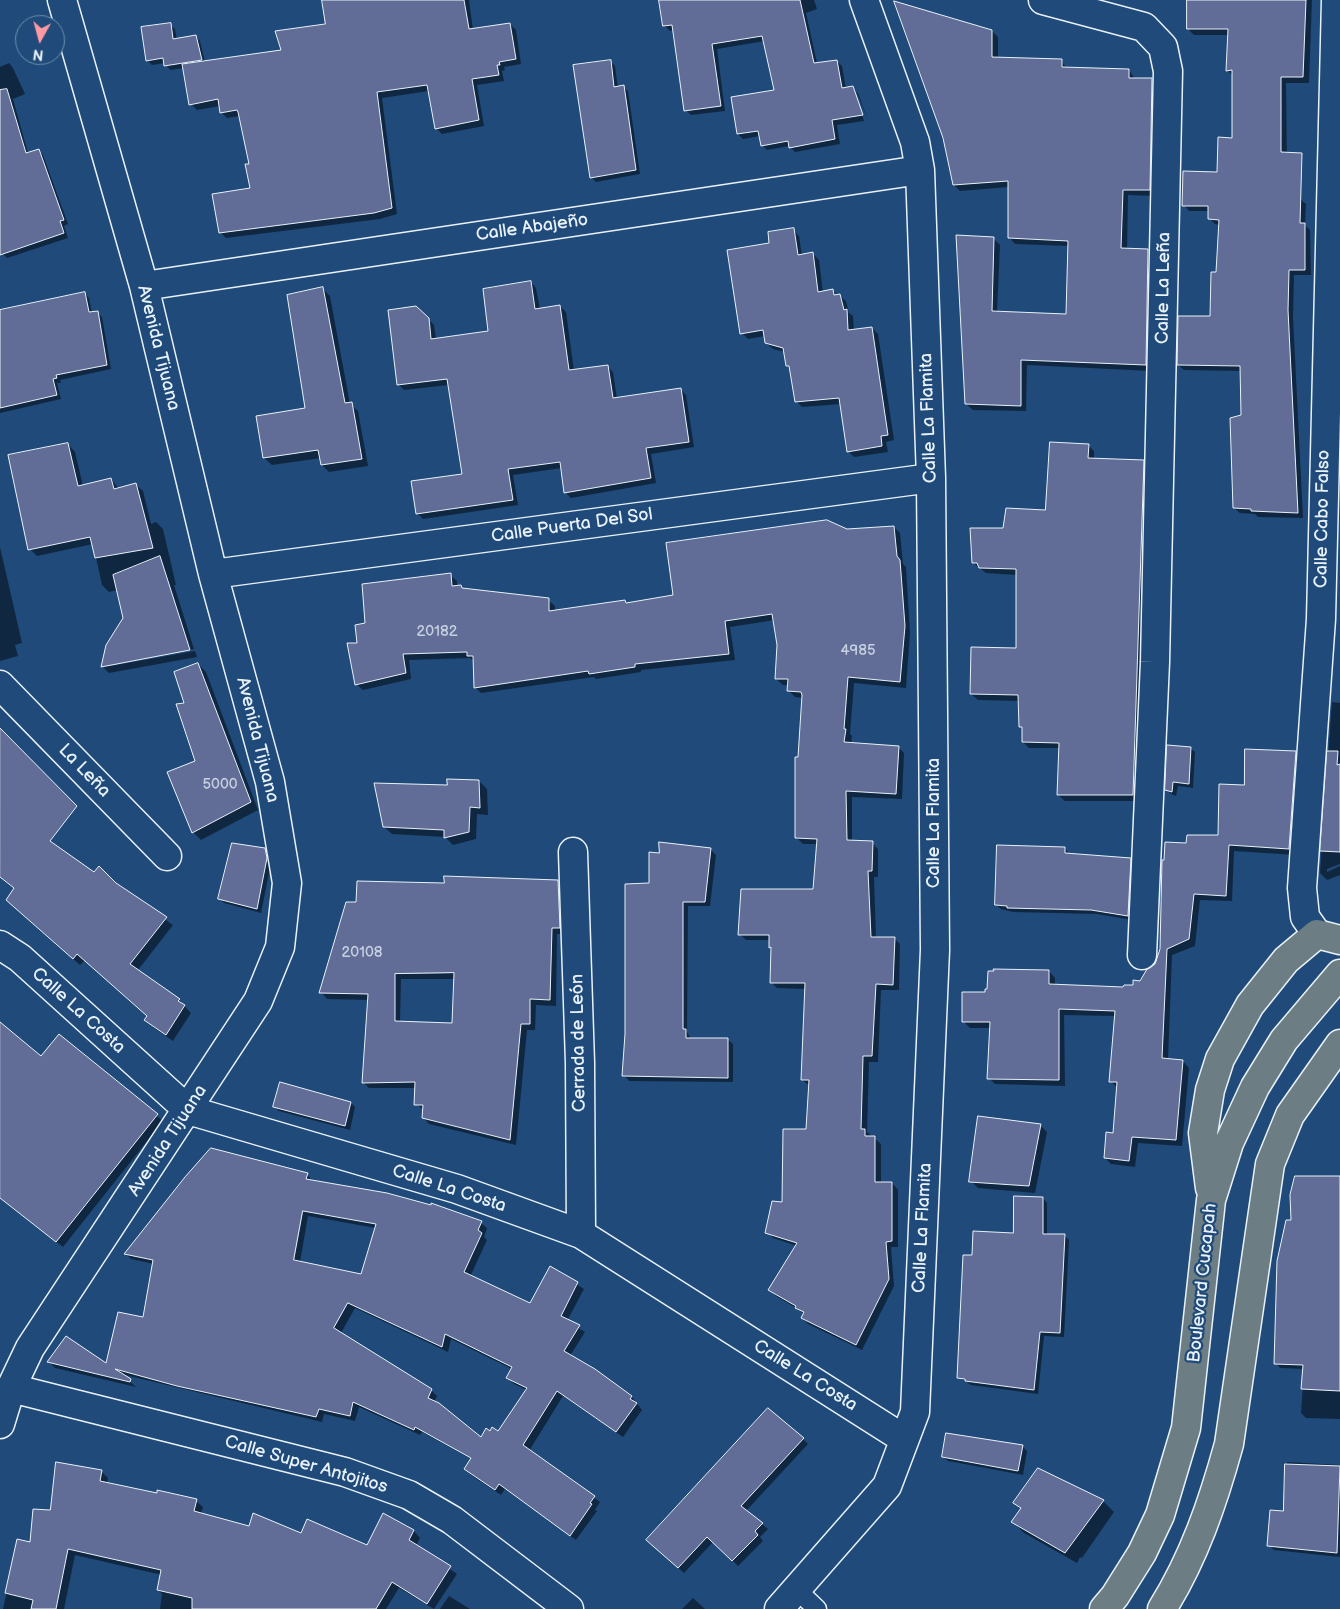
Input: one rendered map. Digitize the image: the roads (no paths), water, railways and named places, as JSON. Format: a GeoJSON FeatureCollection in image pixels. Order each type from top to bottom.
{"type":"FeatureCollection","features":[{"type":"Feature","properties":{"kind":"main road"},"geometry":{"type":"LineString","coordinates":[[1212,1200],[1203,1133],[1210,1090],[1220,1059],[1250,1006],[1286,960],[1328,937]]}},
{"type":"Feature","properties":{"kind":"main road","name":"Boulevard Cucapah"},"geometry":{"type":"LineString","coordinates":[[1104,1609],[1115,1596],[1142,1553],[1160,1515],[1186,1428],[1212,1200],[1228,1143],[1255,1087],[1284,1040],[1340,974]]}},
{"type":"Feature","properties":{"kind":"main road"},"geometry":{"type":"LineString","coordinates":[[1162,1609],[1182,1577],[1201,1534],[1217,1489],[1229,1444],[1270,1164],[1290,1115],[1340,1044]]}},
{"type":"Feature","properties":{"kind":"street","name":"Avenida Tijuana"},"geometry":{"type":"LineString","coordinates":[[0,1424],[11,1388],[30,1348],[258,1002],[280,947],[287,884],[270,782],[213,574],[144,286],[62,0]]}},
{"type":"Feature","properties":{"kind":"street","name":"Calle La Flamita"},"geometry":{"type":"LineString","coordinates":[[788,1599],[888,1486],[915,1412],[935,950],[932,478],[920,170],[915,142],[864,0]]}},
{"type":"Feature","properties":{"kind":"street","name":"Calle La Leña"},"geometry":{"type":"LineString","coordinates":[[1043,0],[1144,27],[1164,47],[1168,71],[1155,662],[1142,954]]}},
{"type":"Feature","properties":{"kind":"street","name":"Calle Cabo Falso"},"geometry":{"type":"LineString","coordinates":[[1328,937],[1305,917],[1302,888],[1330,614],[1335,264],[1336,0]]}},
{"type":"Feature","properties":{"kind":"street","name":"Calle Abajeño"},"geometry":{"type":"LineString","coordinates":[[144,286],[920,170]]}},
{"type":"Feature","properties":{"kind":"street","name":"Calle Puerta Del Sol"},"geometry":{"type":"LineString","coordinates":[[213,574],[932,478]]}},
{"type":"Feature","properties":{"kind":"street","name":"La Leña"},"geometry":{"type":"LineString","coordinates":[[0,685],[167,856]]}},
{"type":"Feature","properties":{"kind":"street","name":"Cerrada de León"},"geometry":{"type":"LineString","coordinates":[[573,852],[580,1063],[581,1234]]}},
{"type":"Feature","properties":{"kind":"street","name":"Calle La Costa"},"geometry":{"type":"LineString","coordinates":[[0,945],[20,958],[188,1110],[457,1189],[581,1234],[904,1440]]}},
{"type":"Feature","properties":{"kind":"street","name":"Calle Super Antojitos"},"geometry":{"type":"LineString","coordinates":[[11,1388],[346,1472],[409,1495],[452,1520],[570,1609]]}},
{"type":"Feature","properties":{"kind":"lane"},"geometry":{"type":"LineString","coordinates":[[788,1599],[817,1609]]}}]}
